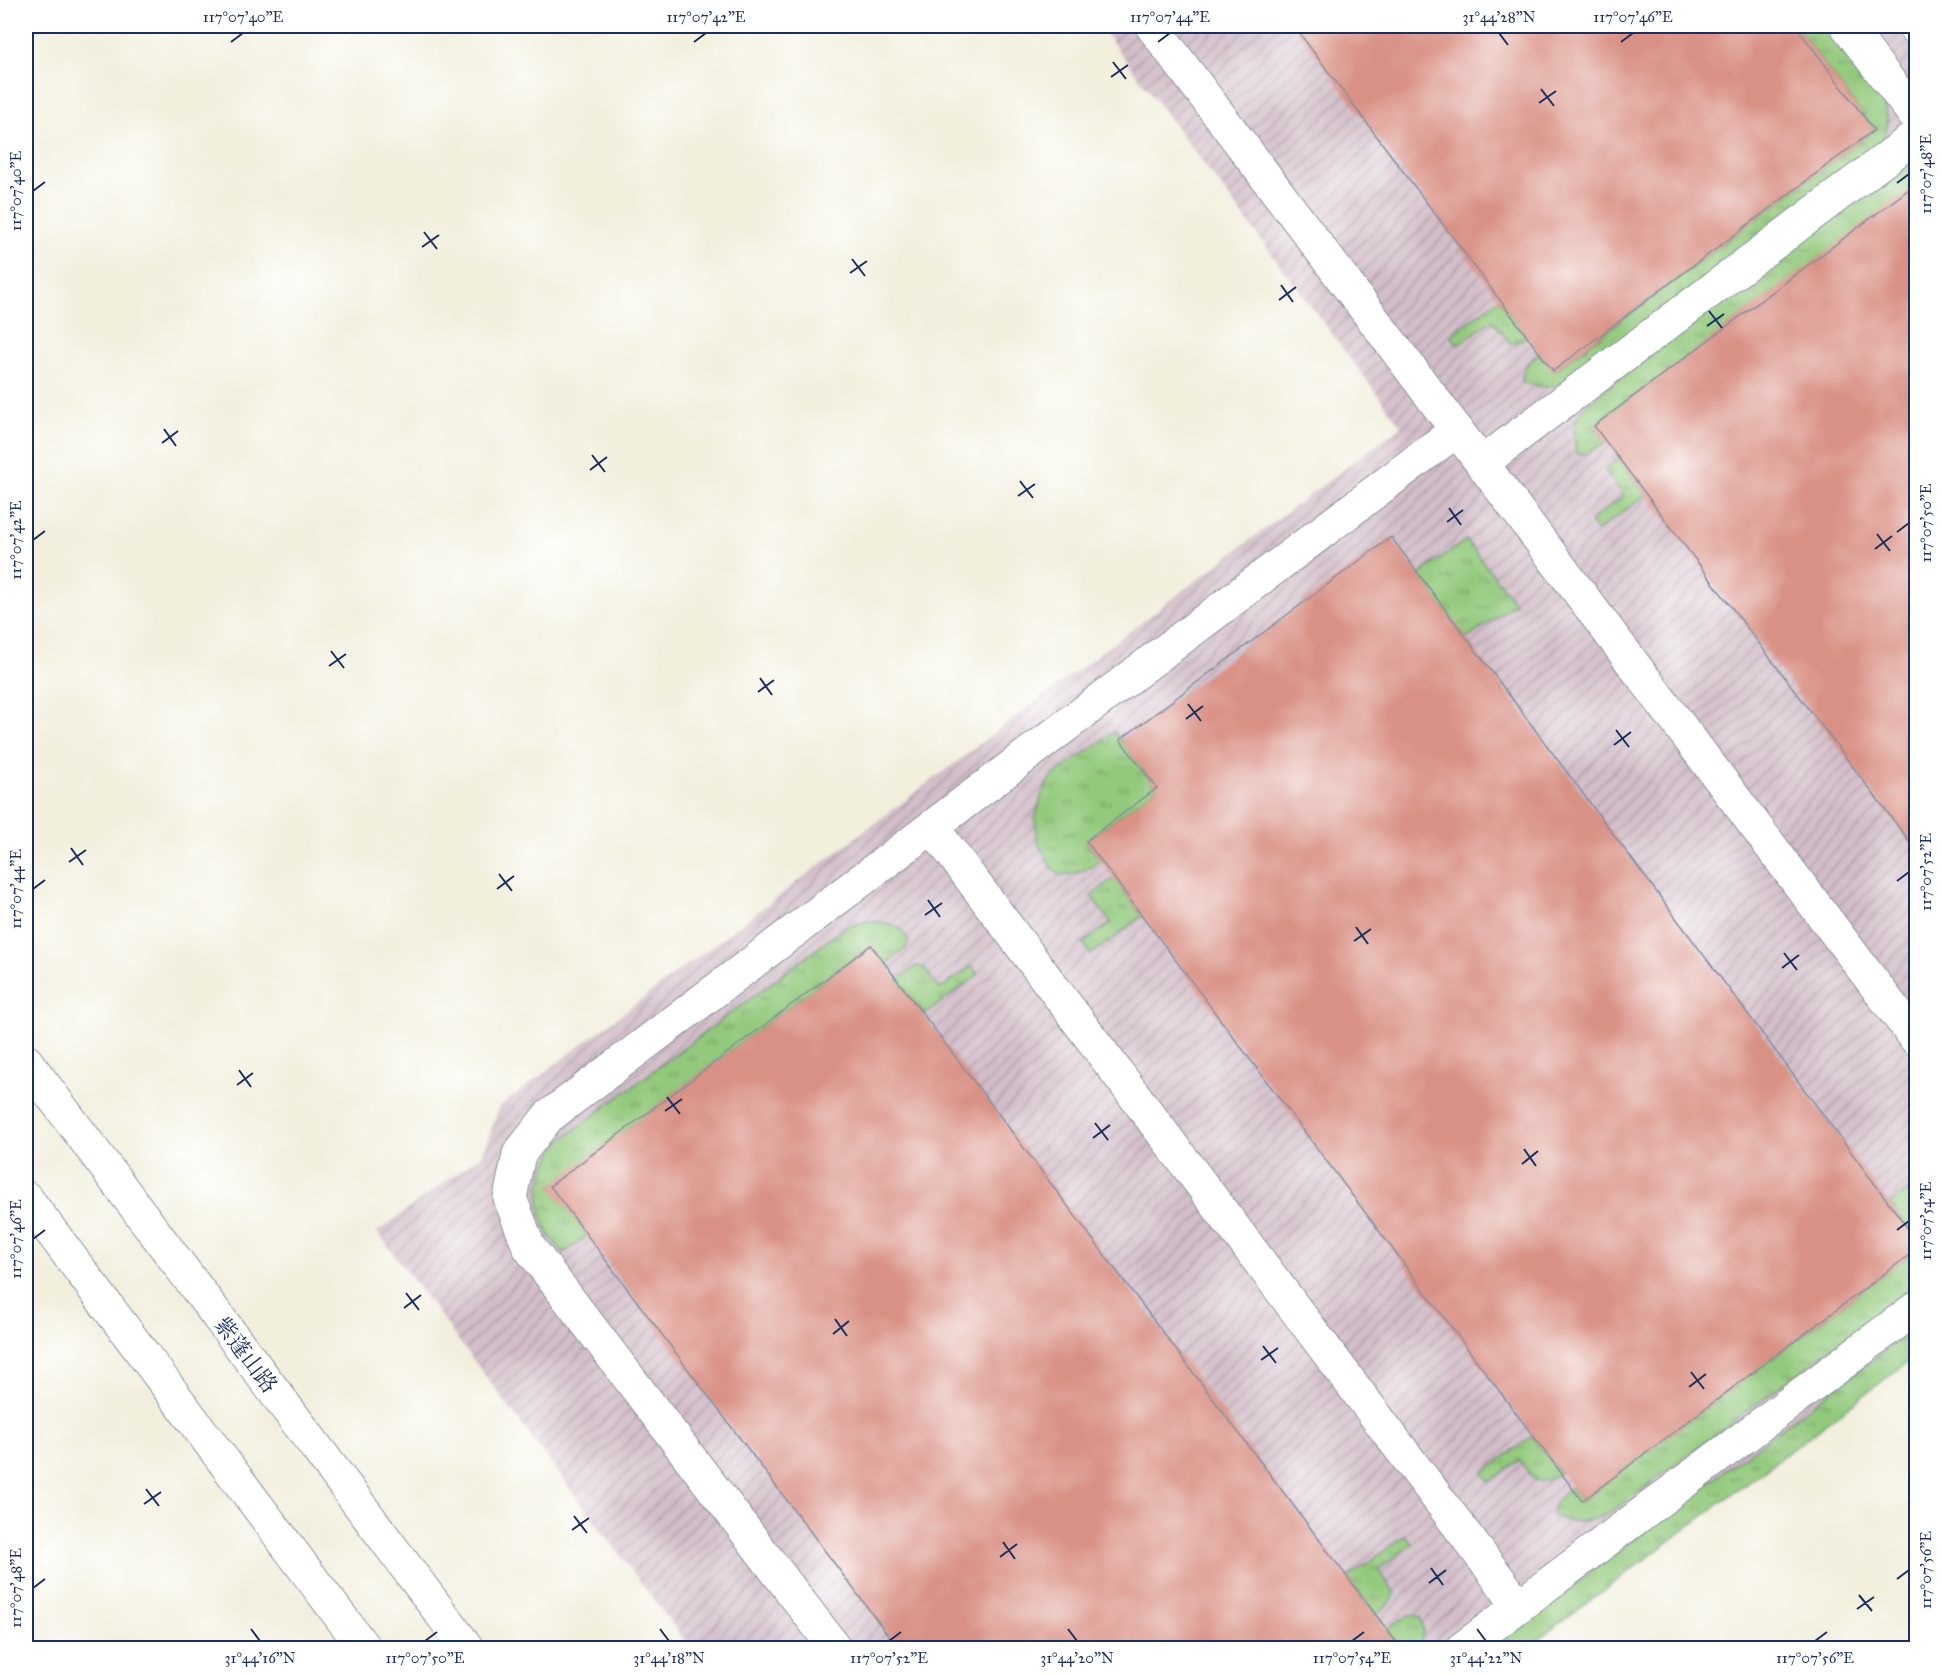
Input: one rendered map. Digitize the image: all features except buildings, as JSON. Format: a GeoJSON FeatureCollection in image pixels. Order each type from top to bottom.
{"type":"FeatureCollection","features":[{"type":"Feature","properties":{"kind":"main road"},"geometry":{"type":"LineString","coordinates":[[1152,26],[1917,1039]]}},
{"type":"Feature","properties":{"kind":"main road"},"geometry":{"type":"LineString","coordinates":[[1848,26],[1917,117]]}},
{"type":"Feature","properties":{"kind":"main road"},"geometry":{"type":"LineString","coordinates":[[1482,463],[1917,136]]}},
{"type":"Feature","properties":{"kind":"main road"},"geometry":{"type":"LineString","coordinates":[[835,1648],[530,1247],[510,1198],[519,1154],[548,1117],[1457,430]]}},
{"type":"Feature","properties":{"kind":"main road"},"geometry":{"type":"LineString","coordinates":[[932,827],[1519,1606]]}},
{"type":"Feature","properties":{"kind":"main road","name":"紫蓬山路"},"geometry":{"type":"LineString","coordinates":[[26,1061],[467,1648]]}},
{"type":"Feature","properties":{"kind":"main road"},"geometry":{"type":"LineString","coordinates":[[26,1198],[364,1648]]}},
{"type":"Feature","properties":{"kind":"main road"},"geometry":{"type":"LineString","coordinates":[[1463,1648],[1917,1308]]}},
{"type":"Feature","properties":{"kind":"shaded area"},"geometry":{"type":"Polygon","coordinates":[[[1100,26],[1916,26],[1916,1356],[1527,1648],[690,1648],[377,1232],[483,1154],[499,1107],[1401,426],[1100,26]]]}},
{"type":"Feature","properties":{"kind":"green space"},"geometry":{"type":"Polygon","coordinates":[[[1796,26],[1824,26],[1885,106],[1888,126],[1878,146],[1566,383],[1544,387],[1522,381],[1527,365],[1539,353],[1554,371],[1874,130],[1796,26]]]}},
{"type":"Feature","properties":{"kind":"green space"},"geometry":{"type":"Polygon","coordinates":[[[1902,169],[1916,169],[1916,186],[1594,426],[1606,442],[1588,453],[1577,454],[1574,430],[1583,407],[1885,174],[1902,169]]]}},
{"type":"Feature","properties":{"kind":"green space"},"geometry":{"type":"Polygon","coordinates":[[[1499,299],[1527,337],[1511,344],[1492,320],[1458,345],[1451,335],[1499,299]]]}},
{"type":"Feature","properties":{"kind":"green space"},"geometry":{"type":"Polygon","coordinates":[[[1618,458],[1646,495],[1597,531],[1590,521],[1624,496],[1605,471],[1618,458]]]}},
{"type":"Feature","properties":{"kind":"green space"},"geometry":{"type":"Polygon","coordinates":[[[1466,540],[1515,603],[1467,639],[1419,575],[1466,540]]]}},
{"type":"Feature","properties":{"kind":"green space"},"geometry":{"type":"Polygon","coordinates":[[[1114,732],[1157,788],[1086,841],[1100,860],[1082,871],[1060,875],[1051,866],[1038,842],[1035,818],[1042,794],[1050,778],[1114,732]]]}},
{"type":"Feature","properties":{"kind":"green space"},"geometry":{"type":"Polygon","coordinates":[[[1114,878],[1142,916],[1091,955],[1083,943],[1111,923],[1091,896],[1114,878]]]}},
{"type":"Feature","properties":{"kind":"green space"},"geometry":{"type":"Polygon","coordinates":[[[868,921],[887,923],[901,930],[909,940],[905,949],[885,964],[871,945],[551,1186],[588,1236],[564,1253],[552,1239],[543,1222],[539,1197],[543,1173],[561,1140],[846,927],[868,921]]]}},
{"type":"Feature","properties":{"kind":"green space"},"geometry":{"type":"Polygon","coordinates":[[[916,966],[923,967],[940,989],[972,966],[978,975],[924,1015],[898,980],[916,966]]]}},
{"type":"Feature","properties":{"kind":"green space"},"geometry":{"type":"Polygon","coordinates":[[[1916,1185],[1916,1239],[1890,1204],[1916,1185]]]}},
{"type":"Feature","properties":{"kind":"green space"},"geometry":{"type":"Polygon","coordinates":[[[1916,1250],[1916,1281],[1907,1292],[1610,1513],[1581,1521],[1566,1520],[1552,1515],[1558,1499],[1571,1488],[1582,1501],[1916,1250]]]}},
{"type":"Feature","properties":{"kind":"green space"},"geometry":{"type":"Polygon","coordinates":[[[1916,1327],[1916,1356],[1527,1648],[1490,1648],[1916,1327]]]}},
{"type":"Feature","properties":{"kind":"green space"},"geometry":{"type":"Polygon","coordinates":[[[1532,1436],[1560,1473],[1545,1481],[1536,1480],[1519,1460],[1490,1482],[1483,1473],[1532,1436]]]}},
{"type":"Feature","properties":{"kind":"green space"},"geometry":{"type":"Polygon","coordinates":[[[1405,1535],[1412,1544],[1378,1570],[1394,1592],[1390,1602],[1376,1615],[1348,1578],[1405,1535]]]}},
{"type":"Feature","properties":{"kind":"green space"},"geometry":{"type":"Polygon","coordinates":[[[1412,1615],[1421,1617],[1423,1632],[1419,1648],[1391,1648],[1397,1643],[1387,1630],[1400,1620],[1412,1615]]]}}]}
